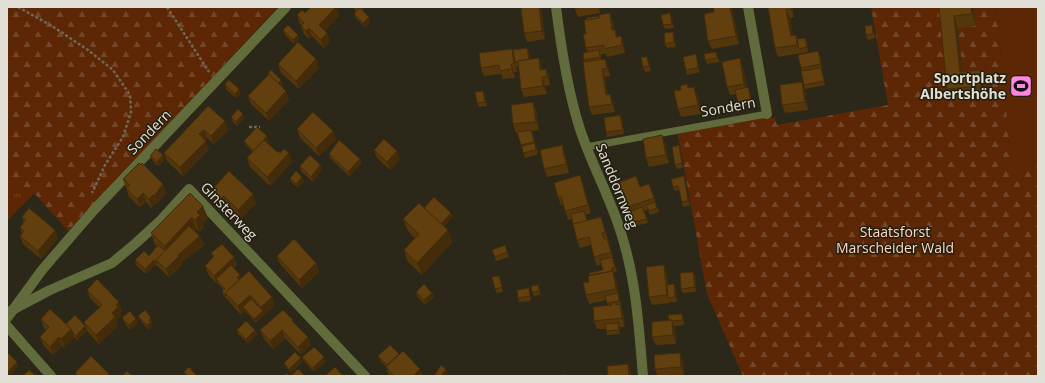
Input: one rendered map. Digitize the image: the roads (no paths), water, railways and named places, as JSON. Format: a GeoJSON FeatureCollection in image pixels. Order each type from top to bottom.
{"type":"FeatureCollection","features":[{"type":"Feature","properties":{"kind":"street","name":"Sondern"},"geometry":{"type":"LineString","coordinates":[[10,314],[42,270],[93,211],[286,7]]}},
{"type":"Feature","properties":{"kind":"street","name":"Sanddornweg"},"geometry":{"type":"LineString","coordinates":[[556,7],[561,45],[579,125],[586,147],[621,232],[632,273],[638,317],[643,376]]}},
{"type":"Feature","properties":{"kind":"street","name":"Sondern"},"geometry":{"type":"LineString","coordinates":[[748,7],[767,114]]}},
{"type":"Feature","properties":{"kind":"street","name":"Ginsterweg"},"geometry":{"type":"LineString","coordinates":[[10,314],[50,290],[112,263],[160,221],[189,189],[365,376]]}},
{"type":"Feature","properties":{"kind":"street"},"geometry":{"type":"LineString","coordinates":[[7,326],[50,376]]}},
{"type":"Feature","properties":{"kind":"lane","name":"Sondern"},"geometry":{"type":"LineString","coordinates":[[586,147],[767,114]]}},
{"type":"Feature","properties":{"kind":"place","name":"Sportplatz Albertshöhe"},"geometry":{"type":"Point","coordinates":[1021,86]}},
{"type":"Feature","properties":{"kind":"park label","name":"Staatsforst Marscheider Wald"},"geometry":{"type":"Point","coordinates":[895,240]}}]}
